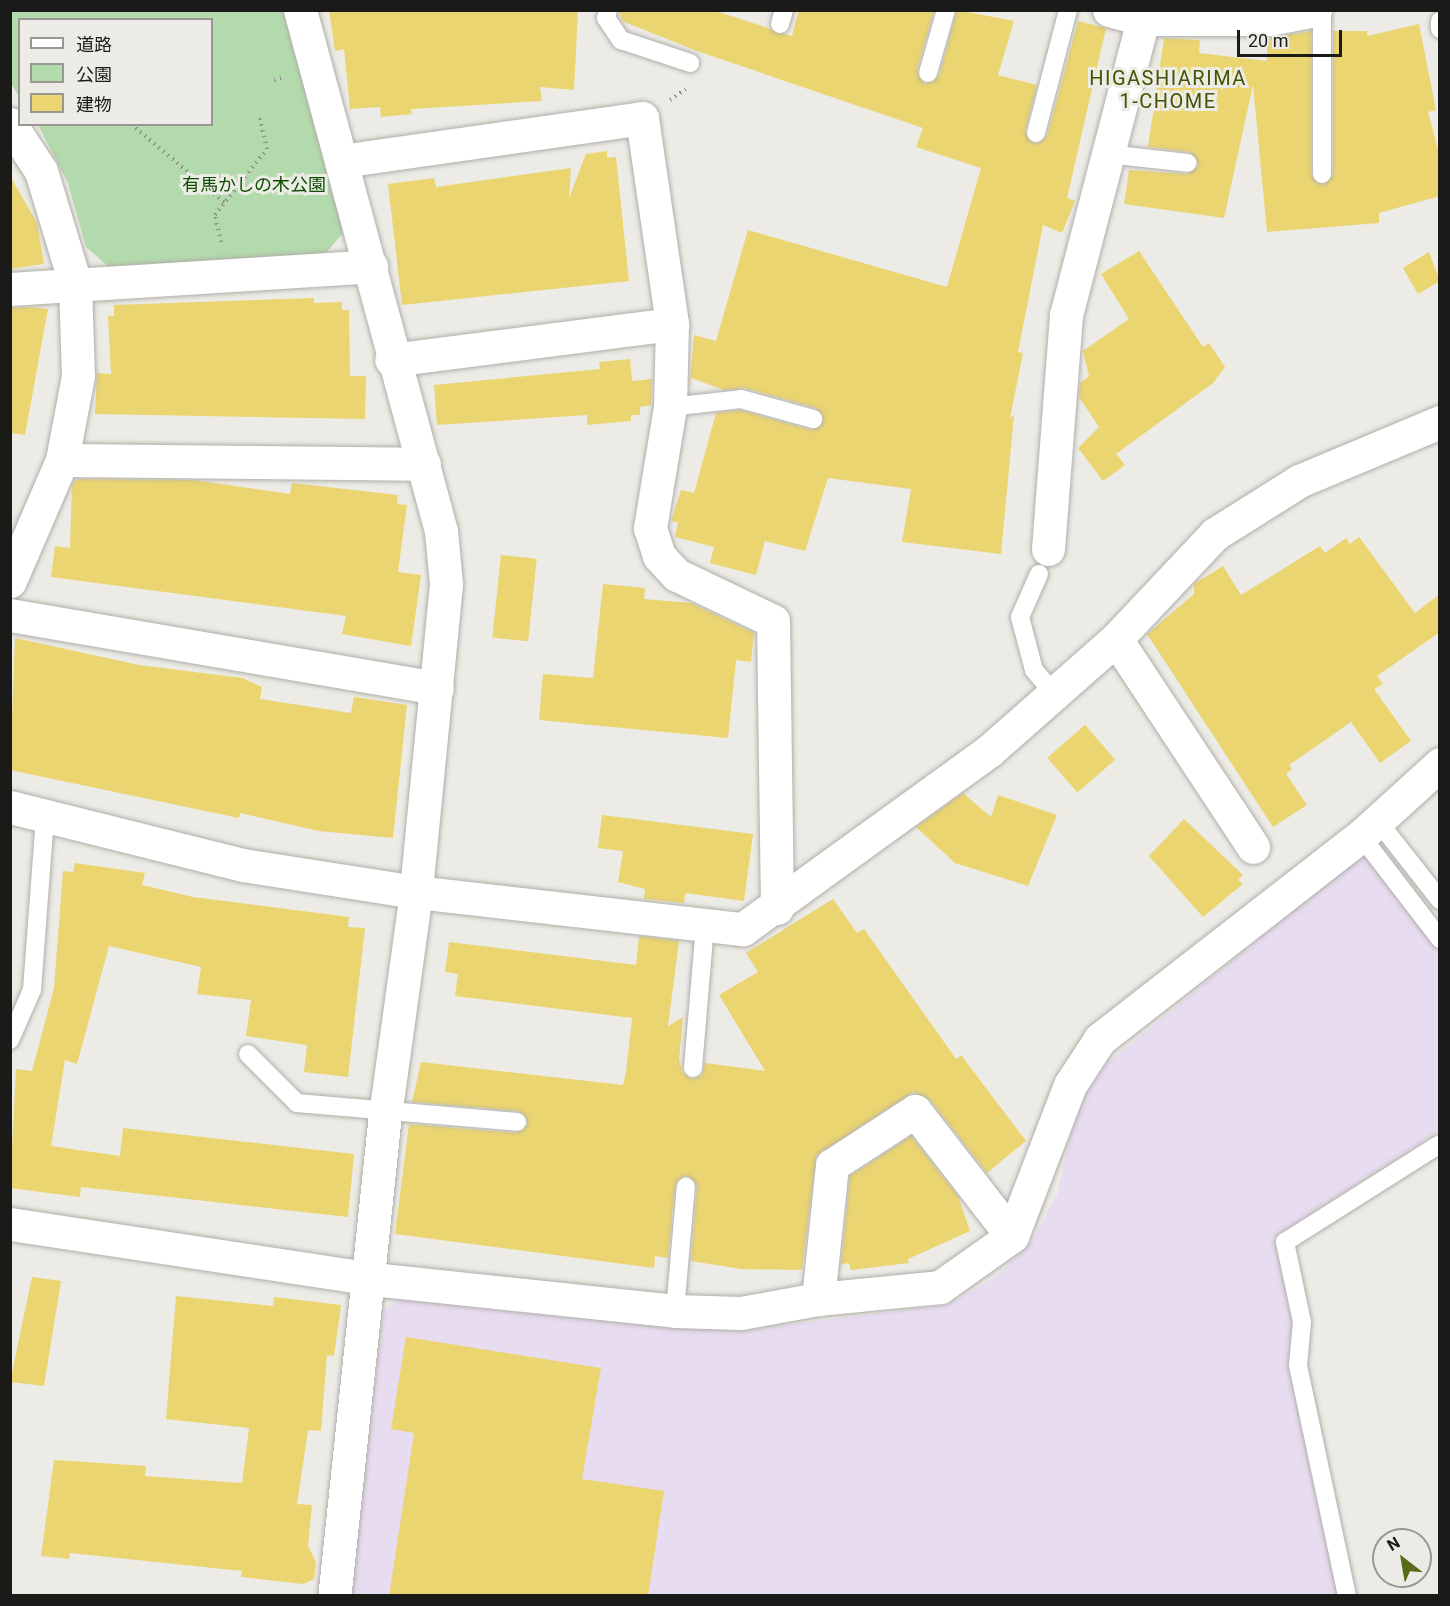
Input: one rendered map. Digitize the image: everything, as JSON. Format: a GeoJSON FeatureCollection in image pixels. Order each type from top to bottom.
{"type":"FeatureCollection","features":[{"type":"Feature","properties":{"kind":"street"},"geometry":{"type":"LineString","coordinates":[[300,10],[370,266],[391,360],[424,465],[441,531],[446,584],[416,892],[385,1114],[372,1279],[334,1596]]}},
{"type":"Feature","properties":{"kind":"street"},"geometry":{"type":"LineString","coordinates":[[1109,10],[1154,16],[1269,19],[1315,10]]}},
{"type":"Feature","properties":{"kind":"street"},"geometry":{"type":"LineString","coordinates":[[1043,561],[1066,315],[1107,154],[1154,16]]}},
{"type":"Feature","properties":{"kind":"street"},"geometry":{"type":"LineString","coordinates":[[341,161],[642,118],[672,324],[670,407],[650,528],[659,556],[677,575],[773,621],[777,908]]}},
{"type":"Feature","properties":{"kind":"street"},"geometry":{"type":"LineString","coordinates":[[10,124],[41,171],[75,283],[78,376],[62,460],[11,578]]}},
{"type":"Feature","properties":{"kind":"street"},"geometry":{"type":"LineString","coordinates":[[10,289],[75,283],[370,266]]}},
{"type":"Feature","properties":{"kind":"street"},"geometry":{"type":"LineString","coordinates":[[391,360],[672,324]]}},
{"type":"Feature","properties":{"kind":"street"},"geometry":{"type":"LineString","coordinates":[[10,807],[243,865],[416,892],[743,929],[777,908],[989,751],[1116,639],[1215,534],[1299,481],[1440,422]]}},
{"type":"Feature","properties":{"kind":"street"},"geometry":{"type":"LineString","coordinates":[[62,460],[424,465]]}},
{"type":"Feature","properties":{"kind":"street"},"geometry":{"type":"LineString","coordinates":[[10,615],[437,688]]}},
{"type":"Feature","properties":{"kind":"street"},"geometry":{"type":"LineString","coordinates":[[1116,639],[1254,847]]}},
{"type":"Feature","properties":{"kind":"street"},"geometry":{"type":"LineString","coordinates":[[10,1224],[372,1279],[675,1311],[741,1313],[818,1299],[940,1287],[1012,1236],[1070,1085],[1100,1039],[1369,828],[1440,764]]}},
{"type":"Feature","properties":{"kind":"street"},"geometry":{"type":"LineString","coordinates":[[818,1299],[832,1164],[915,1111],[1012,1236]]}},
{"type":"Feature","properties":{"kind":"lane"},"geometry":{"type":"LineString","coordinates":[[608,10],[606,18],[621,40],[690,63]]}},
{"type":"Feature","properties":{"kind":"lane"},"geometry":{"type":"LineString","coordinates":[[928,73],[946,10]]}},
{"type":"Feature","properties":{"kind":"lane"},"geometry":{"type":"LineString","coordinates":[[1036,134],[1068,10]]}},
{"type":"Feature","properties":{"kind":"lane"},"geometry":{"type":"LineString","coordinates":[[1322,10],[1322,174]]}},
{"type":"Feature","properties":{"kind":"lane"},"geometry":{"type":"LineString","coordinates":[[1440,21],[1440,29]]}},
{"type":"Feature","properties":{"kind":"lane"},"geometry":{"type":"LineString","coordinates":[[1107,154],[1188,163]]}},
{"type":"Feature","properties":{"kind":"lane"},"geometry":{"type":"LineString","coordinates":[[670,407],[741,399],[813,419]]}},
{"type":"Feature","properties":{"kind":"lane"},"geometry":{"type":"LineString","coordinates":[[1043,561],[1020,617],[1034,670],[1054,694]]}},
{"type":"Feature","properties":{"kind":"lane"},"geometry":{"type":"LineString","coordinates":[[10,1041],[32,990],[45,816]]}},
{"type":"Feature","properties":{"kind":"lane"},"geometry":{"type":"LineString","coordinates":[[1369,828],[1440,900]]}},
{"type":"Feature","properties":{"kind":"lane"},"geometry":{"type":"LineString","coordinates":[[1369,828],[1440,939]]}},
{"type":"Feature","properties":{"kind":"lane"},"geometry":{"type":"LineString","coordinates":[[693,1068],[705,924]]}},
{"type":"Feature","properties":{"kind":"lane"},"geometry":{"type":"LineString","coordinates":[[248,1054],[297,1104],[385,1114],[517,1122]]}},
{"type":"Feature","properties":{"kind":"lane"},"geometry":{"type":"LineString","coordinates":[[1347,1596],[1298,1365],[1302,1322],[1285,1242],[1440,1144]]}},
{"type":"Feature","properties":{"kind":"lane"},"geometry":{"type":"LineString","coordinates":[[675,1311],[686,1186]]}},
{"type":"Feature","properties":{"kind":"path"},"geometry":{"type":"LineString","coordinates":[[642,118],[686,90],[690,63]]}},
{"type":"Feature","properties":{"kind":"path"},"geometry":{"type":"LineString","coordinates":[[227,274],[215,215],[226,204],[267,148],[260,118]]}},
{"type":"Feature","properties":{"kind":"path"},"geometry":{"type":"LineString","coordinates":[[132,126],[226,204]]}},
{"type":"Feature","properties":{"kind":"shaded area"},"geometry":{"type":"Polygon","coordinates":[[[1365,852],[1439,952],[1439,1131],[1273,1238],[1292,1320],[1289,1367],[1338,1595],[350,1596],[384,1309],[406,1296],[738,1331],[947,1305],[996,1277],[1031,1242],[1058,1193],[1070,1136],[1086,1093],[1106,1064],[1365,852]]]}},
{"type":"Feature","properties":{"kind":"green space","name":"有馬かしの木公園"},"geometry":{"type":"Polygon","coordinates":[[[10,11],[286,11],[343,233],[324,255],[110,268],[86,247],[68,183],[39,126],[213,126],[213,18],[18,18],[18,95],[11,83],[10,11]]]}},
{"type":"Feature","properties":{"kind":"building"},"geometry":{"type":"Polygon","coordinates":[[[329,10],[578,10],[574,90],[540,87],[542,101],[411,109],[412,114],[381,117],[380,107],[350,109],[344,49],[335,51],[329,10]]]}},
{"type":"Feature","properties":{"kind":"building"},"geometry":{"type":"Polygon","coordinates":[[[619,10],[713,10],[792,36],[799,10],[934,10],[917,70],[925,84],[939,76],[957,10],[1014,21],[998,75],[1037,85],[1025,131],[1034,144],[1047,136],[1078,21],[1106,28],[1067,198],[1075,201],[1062,233],[1043,225],[1018,352],[1023,353],[1010,418],[1014,415],[1001,554],[902,542],[911,489],[828,478],[805,551],[765,541],[756,575],[710,563],[714,547],[675,537],[678,522],[671,521],[681,490],[694,493],[716,413],[740,410],[811,430],[824,421],[816,408],[744,388],[724,390],[691,378],[689,394],[694,335],[716,341],[748,230],[947,287],[981,168],[916,147],[923,128],[697,51],[622,21],[619,10]]]}},
{"type":"Feature","properties":{"kind":"building"},"geometry":{"type":"Polygon","coordinates":[[[1419,24],[1436,110],[1428,112],[1440,157],[1440,196],[1379,213],[1379,223],[1267,232],[1253,85],[1224,218],[1124,204],[1129,170],[1187,174],[1199,165],[1190,152],[1148,147],[1164,38],[1200,40],[1199,53],[1267,61],[1267,38],[1311,31],[1311,174],[1323,185],[1333,174],[1333,31],[1367,31],[1367,36],[1419,24]]]}},
{"type":"Feature","properties":{"kind":"building"},"geometry":{"type":"Polygon","coordinates":[[[607,151],[607,158],[616,157],[629,281],[402,305],[388,184],[434,178],[436,187],[571,168],[569,198],[586,154],[607,151]]]}},
{"type":"Feature","properties":{"kind":"building"},"geometry":{"type":"Polygon","coordinates":[[[10,176],[37,223],[44,264],[10,269],[10,176]]]}},
{"type":"Feature","properties":{"kind":"building"},"geometry":{"type":"Polygon","coordinates":[[[1139,251],[1203,347],[1209,343],[1225,367],[1213,383],[1116,454],[1125,465],[1103,481],[1078,448],[1099,427],[1079,397],[1080,383],[1089,376],[1083,351],[1129,319],[1101,274],[1139,251]]]}},
{"type":"Feature","properties":{"kind":"building"},"geometry":{"type":"Polygon","coordinates":[[[1429,252],[1440,281],[1418,294],[1403,268],[1429,252]]]}},
{"type":"Feature","properties":{"kind":"building"},"geometry":{"type":"Polygon","coordinates":[[[314,298],[314,303],[342,302],[342,310],[349,310],[350,376],[366,376],[365,419],[95,414],[97,373],[111,374],[108,316],[114,316],[114,305],[314,298]]]}},
{"type":"Feature","properties":{"kind":"building"},"geometry":{"type":"Polygon","coordinates":[[[10,308],[48,309],[25,435],[10,433],[10,308]]]}},
{"type":"Feature","properties":{"kind":"building"},"geometry":{"type":"Polygon","coordinates":[[[630,359],[632,381],[652,379],[651,405],[640,407],[640,415],[631,415],[631,421],[587,425],[587,415],[437,425],[434,385],[600,369],[599,362],[630,359]]]}},
{"type":"Feature","properties":{"kind":"building"},"geometry":{"type":"Polygon","coordinates":[[[78,479],[193,480],[290,494],[292,483],[398,495],[397,504],[407,505],[398,572],[421,575],[411,646],[342,634],[346,616],[51,577],[55,546],[70,548],[72,484],[78,479]]]}},
{"type":"Feature","properties":{"kind":"building"},"geometry":{"type":"Polygon","coordinates":[[[1359,537],[1415,613],[1440,594],[1440,632],[1377,676],[1383,684],[1374,689],[1411,741],[1380,763],[1351,722],[1289,765],[1292,769],[1286,774],[1307,805],[1273,827],[1147,634],[1194,594],[1194,584],[1223,566],[1241,595],[1320,546],[1325,553],[1346,538],[1350,544],[1359,537]]]}},
{"type":"Feature","properties":{"kind":"building"},"geometry":{"type":"Polygon","coordinates":[[[501,555],[537,559],[528,641],[492,638],[501,555]]]}},
{"type":"Feature","properties":{"kind":"building"},"geometry":{"type":"Polygon","coordinates":[[[603,584],[645,588],[644,599],[691,603],[754,633],[751,662],[736,660],[728,738],[539,720],[543,674],[593,678],[603,584]]]}},
{"type":"Feature","properties":{"kind":"building"},"geometry":{"type":"Polygon","coordinates":[[[15,638],[139,665],[242,678],[262,687],[260,699],[351,713],[354,697],[407,705],[393,838],[319,831],[240,813],[239,818],[10,770],[15,638]]]}},
{"type":"Feature","properties":{"kind":"building"},"geometry":{"type":"Polygon","coordinates":[[[1085,725],[1115,760],[1077,793],[1047,758],[1085,725]]]}},
{"type":"Feature","properties":{"kind":"building"},"geometry":{"type":"Polygon","coordinates":[[[963,793],[991,817],[998,795],[1057,815],[1028,886],[955,863],[916,827],[963,793]]]}},
{"type":"Feature","properties":{"kind":"building"},"geometry":{"type":"Polygon","coordinates":[[[602,815],[753,834],[744,901],[685,893],[684,903],[644,899],[645,889],[618,882],[623,851],[598,848],[602,815]]]}},
{"type":"Feature","properties":{"kind":"building"},"geometry":{"type":"Polygon","coordinates":[[[1184,819],[1243,875],[1238,880],[1243,884],[1203,917],[1149,856],[1184,819]]]}},
{"type":"Feature","properties":{"kind":"building"},"geometry":{"type":"Polygon","coordinates":[[[75,863],[145,873],[142,885],[193,897],[349,917],[348,927],[365,928],[348,1077],[304,1072],[307,1045],[246,1036],[251,1000],[197,994],[201,967],[109,946],[77,1064],[65,1060],[51,1146],[120,1156],[123,1128],[354,1154],[348,1217],[81,1187],[80,1197],[10,1188],[16,1069],[32,1071],[54,988],[63,871],[73,872],[75,863]]]}},
{"type":"Feature","properties":{"kind":"building"},"geometry":{"type":"Polygon","coordinates":[[[833,899],[857,933],[864,929],[956,1059],[961,1055],[1026,1141],[987,1173],[930,1100],[913,1092],[816,1156],[802,1270],[741,1269],[691,1261],[697,1186],[686,1175],[675,1185],[668,1258],[655,1256],[654,1268],[395,1234],[409,1124],[516,1133],[528,1124],[518,1111],[412,1102],[421,1062],[623,1085],[626,1072],[632,1018],[455,996],[458,974],[445,972],[449,942],[636,965],[639,936],[679,941],[668,1026],[683,1017],[679,1060],[683,1073],[693,1079],[702,1075],[705,1063],[765,1071],[719,995],[758,972],[746,953],[833,899]]]}},
{"type":"Feature","properties":{"kind":"building"},"geometry":{"type":"Polygon","coordinates":[[[911,1136],[958,1196],[970,1231],[908,1259],[909,1263],[851,1270],[849,1263],[841,1264],[850,1176],[911,1136]]]}},
{"type":"Feature","properties":{"kind":"building"},"geometry":{"type":"Polygon","coordinates":[[[32,1277],[61,1281],[44,1386],[10,1382],[32,1277]]]}},
{"type":"Feature","properties":{"kind":"building"},"geometry":{"type":"Polygon","coordinates":[[[176,1296],[273,1306],[274,1297],[341,1305],[334,1356],[327,1355],[321,1431],[308,1430],[297,1504],[312,1505],[308,1546],[316,1562],[314,1579],[303,1584],[241,1577],[242,1571],[70,1553],[69,1559],[41,1556],[54,1460],[146,1466],[145,1476],[242,1483],[249,1428],[166,1419],[176,1296]]]}},
{"type":"Feature","properties":{"kind":"building"},"geometry":{"type":"Polygon","coordinates":[[[406,1337],[601,1368],[582,1479],[664,1491],[648,1596],[389,1596],[414,1433],[391,1429],[406,1337]]]}},
{"type":"Feature","properties":{"kind":"district","name":"HIGASHIARIMA 1-CHOME"},"geometry":{"type":"Point","coordinates":[1168,90]}}]}
